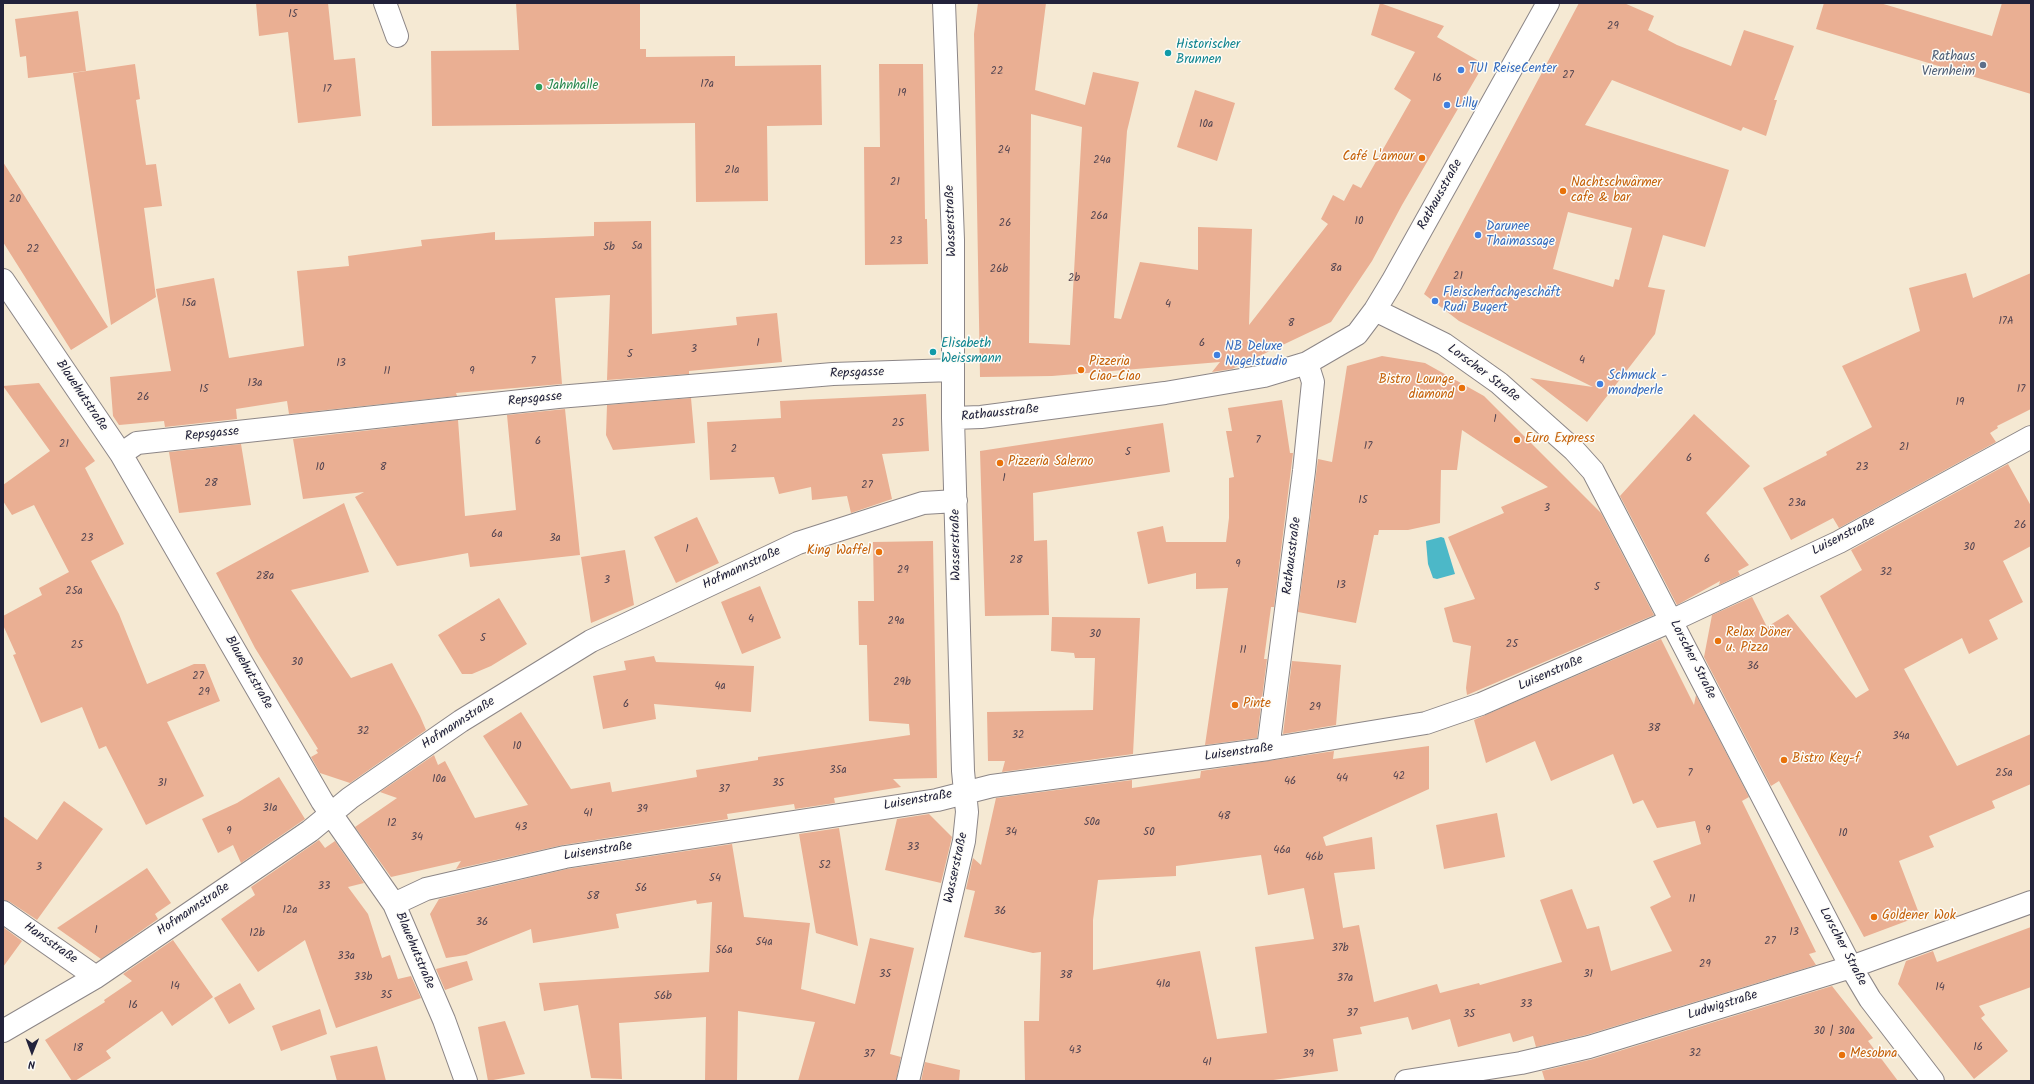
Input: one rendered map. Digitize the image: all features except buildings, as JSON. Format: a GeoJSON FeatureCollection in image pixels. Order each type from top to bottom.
{"type":"FeatureCollection","features":[{"type":"Feature","properties":{"kind":"street"},"geometry":{"type":"LineString","coordinates":[[385,3],[397,36]]}},
{"type":"Feature","properties":{"kind":"street","name":"Wasserstraße"},"geometry":{"type":"LineString","coordinates":[[908,1081],[964,841],[967,812],[965,792],[953,418],[953,240],[944,3]]}},
{"type":"Feature","properties":{"kind":"street","name":"Rathausstraße"},"geometry":{"type":"LineString","coordinates":[[953,418],[981,417],[1165,393],[1264,376],[1307,363],[1357,334],[1375,310],[1548,3]]}},
{"type":"Feature","properties":{"kind":"street","name":"Blauehutstraße"},"geometry":{"type":"LineString","coordinates":[[3,280],[121,454],[322,801],[394,904],[444,1020],[466,1081]]}},
{"type":"Feature","properties":{"kind":"street","name":"Lorscher Straße"},"geometry":{"type":"LineString","coordinates":[[1375,310],[1444,344],[1499,382],[1574,450],[1593,471],[1851,967],[1870,999],[1933,1081]]}},
{"type":"Feature","properties":{"kind":"street","name":"Rathausstraße"},"geometry":{"type":"LineString","coordinates":[[1268,749],[1304,471],[1313,389],[1313,382],[1307,363]]}},
{"type":"Feature","properties":{"kind":"street","name":"Repsgasse"},"geometry":{"type":"LineString","coordinates":[[121,454],[137,444],[550,398],[833,374],[953,370]]}},
{"type":"Feature","properties":{"kind":"street","name":"Luisenstraße"},"geometry":{"type":"LineString","coordinates":[[394,904],[426,889],[564,857],[936,800],[992,786],[1268,749],[1426,724],[1481,704],[1671,621],[1839,542],[2031,437]]}},
{"type":"Feature","properties":{"kind":"street","name":"Hofmannstraße"},"geometry":{"type":"LineString","coordinates":[[3,1031],[96,977],[310,831],[350,798],[461,721],[591,641],[798,543],[923,503],[956,501]]}},
{"type":"Feature","properties":{"kind":"street","name":"Ludwigstraße"},"geometry":{"type":"LineString","coordinates":[[1406,1081],[1521,1063],[1589,1047],[1851,967],[2031,902]]}},
{"type":"Feature","properties":{"kind":"street","name":"Hansstraße"},"geometry":{"type":"LineString","coordinates":[[3,912],[96,977]]}},
{"type":"Feature","properties":{"kind":"water"},"geometry":{"type":"Polygon","coordinates":[[[1441,537],[1444,538],[1455,574],[1437,579],[1433,578],[1428,564],[1426,541],[1441,537]]]}},
{"type":"Feature","properties":{"kind":"place","name":"Historischer Brunnen"},"geometry":{"type":"Point","coordinates":[1168,53]}},
{"type":"Feature","properties":{"kind":"place","name":"Rathaus Viernheim"},"geometry":{"type":"Point","coordinates":[1983,65]}},
{"type":"Feature","properties":{"kind":"place","name":"TUI ReiseCenter"},"geometry":{"type":"Point","coordinates":[1461,70]}},
{"type":"Feature","properties":{"kind":"place","name":"Jahnhalle"},"geometry":{"type":"Point","coordinates":[539,87]}},
{"type":"Feature","properties":{"kind":"place","name":"Lilly"},"geometry":{"type":"Point","coordinates":[1447,105]}},
{"type":"Feature","properties":{"kind":"place","name":"Café L'amour"},"geometry":{"type":"Point","coordinates":[1422,158]}},
{"type":"Feature","properties":{"kind":"place","name":"Nachtschwärmer cafe & bar"},"geometry":{"type":"Point","coordinates":[1563,191]}},
{"type":"Feature","properties":{"kind":"place","name":"Darunee Thaimassage"},"geometry":{"type":"Point","coordinates":[1478,235]}},
{"type":"Feature","properties":{"kind":"place","name":"Fleischerfachgeschäft Rudi Bugert"},"geometry":{"type":"Point","coordinates":[1435,301]}},
{"type":"Feature","properties":{"kind":"place","name":"Elisabeth Weissmann"},"geometry":{"type":"Point","coordinates":[933,352]}},
{"type":"Feature","properties":{"kind":"place","name":"NB Deluxe Nagelstudio"},"geometry":{"type":"Point","coordinates":[1217,355]}},
{"type":"Feature","properties":{"kind":"place","name":"Pizzeria Ciao-Ciao"},"geometry":{"type":"Point","coordinates":[1081,370]}},
{"type":"Feature","properties":{"kind":"place","name":"Schmuck - mondperle"},"geometry":{"type":"Point","coordinates":[1600,384]}},
{"type":"Feature","properties":{"kind":"place","name":"Bistro Lounge diamond"},"geometry":{"type":"Point","coordinates":[1462,388]}},
{"type":"Feature","properties":{"kind":"place","name":"Euro Express"},"geometry":{"type":"Point","coordinates":[1517,440]}},
{"type":"Feature","properties":{"kind":"place","name":"Pizzeria Salerno"},"geometry":{"type":"Point","coordinates":[1000,463]}},
{"type":"Feature","properties":{"kind":"place","name":"King Waffel"},"geometry":{"type":"Point","coordinates":[879,552]}},
{"type":"Feature","properties":{"kind":"place","name":"Relax Döner u. Pizza"},"geometry":{"type":"Point","coordinates":[1718,641]}},
{"type":"Feature","properties":{"kind":"place","name":"Pinte"},"geometry":{"type":"Point","coordinates":[1235,705]}},
{"type":"Feature","properties":{"kind":"place","name":"Bistro Key-f"},"geometry":{"type":"Point","coordinates":[1784,760]}},
{"type":"Feature","properties":{"kind":"place","name":"Goldener Wok"},"geometry":{"type":"Point","coordinates":[1874,917]}},
{"type":"Feature","properties":{"kind":"place","name":"Mesobna"},"geometry":{"type":"Point","coordinates":[1842,1055]}}]}
